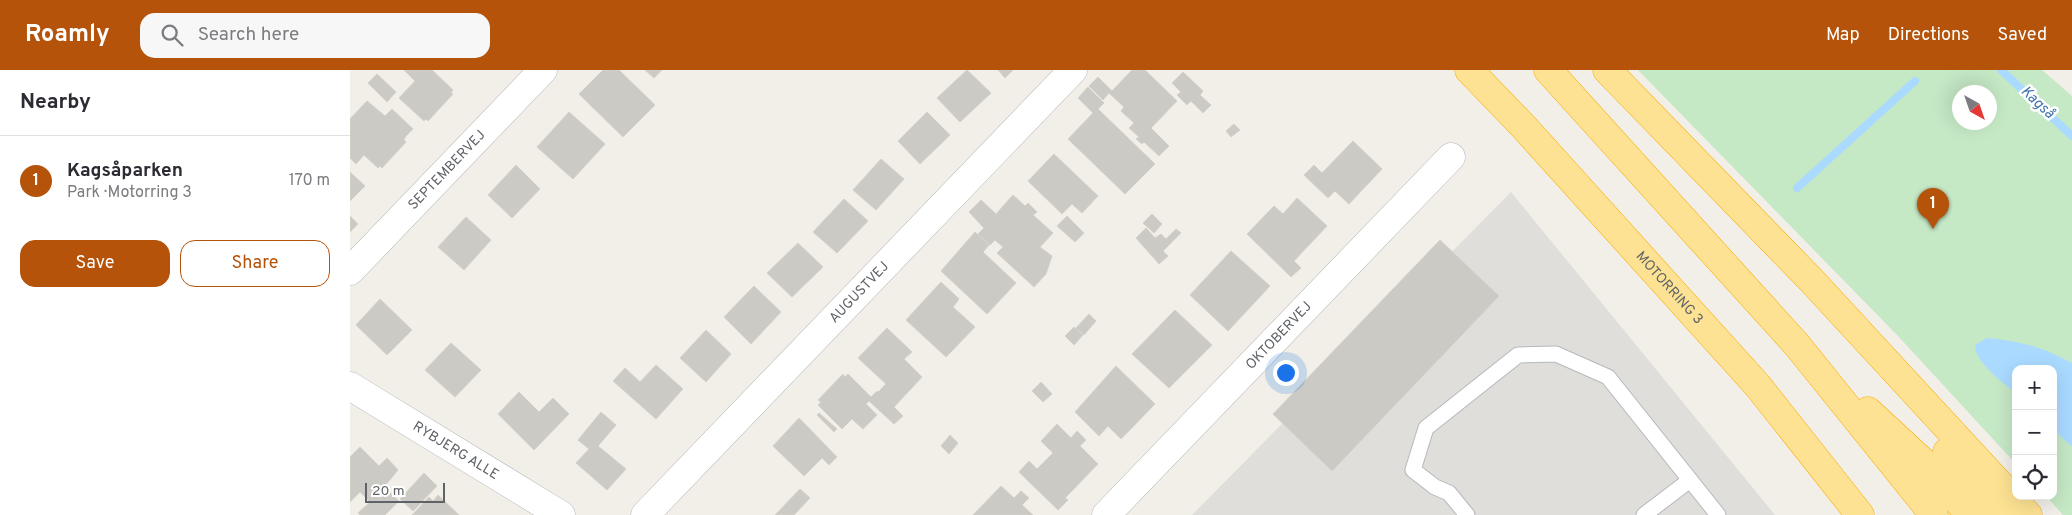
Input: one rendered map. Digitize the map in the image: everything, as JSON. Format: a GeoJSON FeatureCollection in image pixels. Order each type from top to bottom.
{"type":"FeatureCollection","features":[{"type":"Feature","properties":{"kind":"highway","name":"MOTORRING 3"},"geometry":{"type":"LineString","coordinates":[[1469,70],[1524,127],[1758,386],[1860,515]]}},
{"type":"Feature","properties":{"kind":"highway"},"geometry":{"type":"LineString","coordinates":[[1548,70],[1797,345],[1934,515]]}},
{"type":"Feature","properties":{"kind":"highway"},"geometry":{"type":"LineString","coordinates":[[1608,70],[1813,282],[2028,515]]}},
{"type":"Feature","properties":{"kind":"highway"},"geometry":{"type":"LineString","coordinates":[[1813,282],[1997,515]]}},
{"type":"Feature","properties":{"kind":"highway"},"geometry":{"type":"LineString","coordinates":[[1797,345],[1923,462],[1970,515]]}},
{"type":"Feature","properties":{"kind":"street","name":"SEPTEMBERVEJ"},"geometry":{"type":"LineString","coordinates":[[350,271],[544,70]]}},
{"type":"Feature","properties":{"kind":"street","name":"AUGUSTVEJ"},"geometry":{"type":"LineString","coordinates":[[645,515],[1073,70]]}},
{"type":"Feature","properties":{"kind":"street","name":"OKTOBERVEJ"},"geometry":{"type":"LineString","coordinates":[[1106,515],[1451,157]]}},
{"type":"Feature","properties":{"kind":"street","name":"RYBJERG ALLE"},"geometry":{"type":"LineString","coordinates":[[350,386],[561,515]]}},
{"type":"Feature","properties":{"kind":"lane"},"geometry":{"type":"LineString","coordinates":[[1467,515],[1449,493],[1435,487],[1413,470],[1426,428],[1518,355],[1556,354],[1608,377],[1718,515]]}},
{"type":"Feature","properties":{"kind":"lane"},"geometry":{"type":"LineString","coordinates":[[1644,515],[1690,480]]}},
{"type":"Feature","properties":{"kind":"shaded area"},"geometry":{"type":"Polygon","coordinates":[[[1511,192],[1775,515],[1192,515],[1511,192]]]}},
{"type":"Feature","properties":{"kind":"green space"},"geometry":{"type":"Polygon","coordinates":[[[1638,70],[2042,70],[2072,96],[2072,515],[2063,515],[2050,500],[2057,500],[2057,365],[2012,365],[2012,460],[1898,336],[1638,70]]]}},
{"type":"Feature","properties":{"kind":"water"},"geometry":{"type":"Polygon","coordinates":[[[1987,338],[2010,341],[2052,353],[2072,363],[2072,447],[2057,433],[2057,365],[2012,365],[2012,390],[1991,372],[1980,359],[1975,345],[1987,338]]]}},
{"type":"Feature","properties":{"kind":"building"},"geometry":{"type":"Polygon","coordinates":[[[404,70],[432,70],[453,90],[451,93],[453,94],[428,121],[426,119],[424,121],[399,98],[415,81],[404,70]]]}},
{"type":"Feature","properties":{"kind":"building"},"geometry":{"type":"Polygon","coordinates":[[[603,70],[619,70],[655,105],[623,137],[579,94],[603,70]]]}},
{"type":"Feature","properties":{"kind":"building"},"geometry":{"type":"Polygon","coordinates":[[[645,70],[662,70],[654,78],[645,70]]]}},
{"type":"Feature","properties":{"kind":"building"},"geometry":{"type":"Polygon","coordinates":[[[967,70],[991,93],[960,122],[937,98],[967,70]]]}},
{"type":"Feature","properties":{"kind":"building"},"geometry":{"type":"Polygon","coordinates":[[[998,70],[1013,70],[1005,78],[998,70]]]}},
{"type":"Feature","properties":{"kind":"building"},"geometry":{"type":"Polygon","coordinates":[[[1132,70],[1145,70],[1177,101],[1151,128],[1169,146],[1159,156],[1144,142],[1142,144],[1136,139],[1139,137],[1129,128],[1134,123],[1121,111],[1124,107],[1109,93],[1103,100],[1089,86],[1098,77],[1112,91],[1132,70]]]}},
{"type":"Feature","properties":{"kind":"building"},"geometry":{"type":"Polygon","coordinates":[[[1183,72],[1203,91],[1200,95],[1211,105],[1203,113],[1191,101],[1187,105],[1177,95],[1181,92],[1172,83],[1183,72]]]}},
{"type":"Feature","properties":{"kind":"building"},"geometry":{"type":"Polygon","coordinates":[[[377,74],[396,92],[387,102],[368,83],[377,74]]]}},
{"type":"Feature","properties":{"kind":"building"},"geometry":{"type":"Polygon","coordinates":[[[1088,87],[1104,103],[1098,109],[1155,164],[1125,194],[1068,139],[1093,113],[1078,98],[1088,87]]]}},
{"type":"Feature","properties":{"kind":"building"},"geometry":{"type":"Polygon","coordinates":[[[367,101],[385,116],[392,109],[413,129],[406,136],[404,140],[406,142],[382,168],[380,166],[378,168],[364,155],[356,164],[350,158],[350,119],[367,101]]]}},
{"type":"Feature","properties":{"kind":"building"},"geometry":{"type":"Polygon","coordinates":[[[569,112],[605,144],[573,179],[537,147],[569,112]]]}},
{"type":"Feature","properties":{"kind":"building"},"geometry":{"type":"Polygon","coordinates":[[[927,112],[950,135],[920,164],[898,141],[927,112]]]}},
{"type":"Feature","properties":{"kind":"building"},"geometry":{"type":"Polygon","coordinates":[[[1234,124],[1240,130],[1231,137],[1226,131],[1234,124]]]}},
{"type":"Feature","properties":{"kind":"building"},"geometry":{"type":"Polygon","coordinates":[[[1353,141],[1382,169],[1349,204],[1335,191],[1328,198],[1304,175],[1314,165],[1322,173],[1353,141]]]}},
{"type":"Feature","properties":{"kind":"building"},"geometry":{"type":"Polygon","coordinates":[[[1054,154],[1098,196],[1082,213],[1072,204],[1062,214],[1028,181],[1054,154]]]}},
{"type":"Feature","properties":{"kind":"building"},"geometry":{"type":"Polygon","coordinates":[[[881,159],[904,179],[876,210],[853,190],[881,159]]]}},
{"type":"Feature","properties":{"kind":"building"},"geometry":{"type":"Polygon","coordinates":[[[516,165],[540,189],[512,218],[488,195],[516,165]]]}},
{"type":"Feature","properties":{"kind":"building"},"geometry":{"type":"Polygon","coordinates":[[[350,172],[365,186],[350,201],[350,172]]]}},
{"type":"Feature","properties":{"kind":"building"},"geometry":{"type":"Polygon","coordinates":[[[1013,195],[1025,206],[1028,203],[1037,212],[1033,215],[1053,233],[1040,247],[1052,256],[1046,274],[1034,287],[997,253],[1003,247],[995,240],[990,245],[978,234],[984,228],[969,212],[981,200],[996,214],[1013,195]]]}},
{"type":"Feature","properties":{"kind":"building"},"geometry":{"type":"Polygon","coordinates":[[[1297,198],[1327,226],[1294,261],[1301,268],[1291,277],[1247,234],[1274,206],[1283,214],[1297,198]]]}},
{"type":"Feature","properties":{"kind":"building"},"geometry":{"type":"Polygon","coordinates":[[[844,199],[868,221],[837,253],[813,232],[844,199]]]}},
{"type":"Feature","properties":{"kind":"building"},"geometry":{"type":"Polygon","coordinates":[[[1152,214],[1162,224],[1154,233],[1143,223],[1152,214]]]}},
{"type":"Feature","properties":{"kind":"building"},"geometry":{"type":"Polygon","coordinates":[[[350,216],[358,224],[350,232],[350,216]]]}},
{"type":"Feature","properties":{"kind":"building"},"geometry":{"type":"Polygon","coordinates":[[[1067,216],[1084,233],[1075,242],[1057,226],[1067,216]]]}},
{"type":"Feature","properties":{"kind":"building"},"geometry":{"type":"Polygon","coordinates":[[[466,217],[491,240],[464,270],[438,247],[466,217]]]}},
{"type":"Feature","properties":{"kind":"building"},"geometry":{"type":"Polygon","coordinates":[[[1146,228],[1155,238],[1161,234],[1166,239],[1176,229],[1181,233],[1163,251],[1168,256],[1159,264],[1136,238],[1146,228]]]}},
{"type":"Feature","properties":{"kind":"building"},"geometry":{"type":"Polygon","coordinates":[[[975,232],[989,245],[983,252],[1016,283],[987,314],[941,271],[975,232]]]}},
{"type":"Feature","properties":{"kind":"building"},"geometry":{"type":"Polygon","coordinates":[[[1440,240],[1499,296],[1332,471],[1273,414],[1440,240]]]}},
{"type":"Feature","properties":{"kind":"building"},"geometry":{"type":"Polygon","coordinates":[[[798,243],[823,267],[792,297],[767,273],[798,243]]]}},
{"type":"Feature","properties":{"kind":"building"},"geometry":{"type":"Polygon","coordinates":[[[1231,251],[1270,286],[1228,331],[1190,295],[1231,251]]]}},
{"type":"Feature","properties":{"kind":"building"},"geometry":{"type":"Polygon","coordinates":[[[941,282],[959,299],[953,307],[975,327],[946,357],[906,320],[941,282]]]}},
{"type":"Feature","properties":{"kind":"building"},"geometry":{"type":"Polygon","coordinates":[[[754,286],[781,312],[751,344],[724,317],[754,286]]]}},
{"type":"Feature","properties":{"kind":"building"},"geometry":{"type":"Polygon","coordinates":[[[380,299],[412,330],[387,355],[356,325],[380,299]]]}},
{"type":"Feature","properties":{"kind":"building"},"geometry":{"type":"Polygon","coordinates":[[[1175,310],[1212,345],[1169,388],[1132,354],[1175,310]]]}},
{"type":"Feature","properties":{"kind":"building"},"geometry":{"type":"Polygon","coordinates":[[[1089,314],[1096,321],[1084,335],[1076,328],[1089,314]]]}},
{"type":"Feature","properties":{"kind":"building"},"geometry":{"type":"Polygon","coordinates":[[[1074,327],[1083,335],[1074,345],[1065,336],[1074,327]]]}},
{"type":"Feature","properties":{"kind":"building"},"geometry":{"type":"Polygon","coordinates":[[[887,328],[912,352],[904,359],[922,377],[894,407],[903,416],[894,424],[869,401],[866,404],[877,415],[863,429],[852,419],[842,429],[818,405],[821,402],[818,400],[843,374],[845,377],[848,374],[871,397],[886,384],[858,358],[887,328]]]}},
{"type":"Feature","properties":{"kind":"building"},"geometry":{"type":"Polygon","coordinates":[[[706,330],[731,354],[706,382],[680,358],[706,330]]]}},
{"type":"Feature","properties":{"kind":"building"},"geometry":{"type":"Polygon","coordinates":[[[451,343],[481,370],[455,397],[425,370],[451,343]]]}},
{"type":"Feature","properties":{"kind":"building"},"geometry":{"type":"Polygon","coordinates":[[[656,365],[683,389],[656,419],[613,381],[625,368],[640,382],[656,365]]]}},
{"type":"Feature","properties":{"kind":"building"},"geometry":{"type":"Polygon","coordinates":[[[1116,366],[1155,404],[1121,439],[1108,426],[1099,436],[1075,412],[1116,366]]]}},
{"type":"Feature","properties":{"kind":"building"},"geometry":{"type":"Polygon","coordinates":[[[1041,382],[1052,394],[1043,402],[1032,391],[1041,382]]]}},
{"type":"Feature","properties":{"kind":"building"},"geometry":{"type":"Polygon","coordinates":[[[519,392],[539,412],[553,398],[569,414],[534,450],[498,414],[519,392]]]}},
{"type":"Feature","properties":{"kind":"building"},"geometry":{"type":"Polygon","coordinates":[[[601,412],[616,425],[598,446],[626,469],[607,490],[576,463],[589,449],[578,440],[601,412]]]}},
{"type":"Feature","properties":{"kind":"building"},"geometry":{"type":"Polygon","coordinates":[[[819,413],[837,429],[834,432],[817,415],[819,413]]]}},
{"type":"Feature","properties":{"kind":"building"},"geometry":{"type":"Polygon","coordinates":[[[799,418],[837,457],[829,465],[822,458],[804,476],[773,446],[799,418]]]}},
{"type":"Feature","properties":{"kind":"building"},"geometry":{"type":"Polygon","coordinates":[[[1057,424],[1071,438],[1077,431],[1086,440],[1080,446],[1098,464],[1065,498],[1068,500],[1058,510],[1019,472],[1029,461],[1037,469],[1053,453],[1041,441],[1057,424]]]}},
{"type":"Feature","properties":{"kind":"building"},"geometry":{"type":"Polygon","coordinates":[[[950,435],[958,443],[949,454],[941,446],[950,435]]]}},
{"type":"Feature","properties":{"kind":"building"},"geometry":{"type":"Polygon","coordinates":[[[360,447],[379,466],[387,458],[398,470],[384,487],[399,501],[385,515],[360,515],[358,513],[370,502],[360,492],[350,502],[350,457],[360,447]]]}},
{"type":"Feature","properties":{"kind":"building"},"geometry":{"type":"Polygon","coordinates":[[[424,473],[437,486],[413,511],[400,499],[424,473]]]}},
{"type":"Feature","properties":{"kind":"building"},"geometry":{"type":"Polygon","coordinates":[[[1001,486],[1014,498],[1021,491],[1029,498],[1022,505],[1033,515],[973,515],[1001,486]]]}},
{"type":"Feature","properties":{"kind":"building"},"geometry":{"type":"Polygon","coordinates":[[[800,489],[810,498],[794,515],[775,515],[800,489]]]}},
{"type":"Feature","properties":{"kind":"building"},"geometry":{"type":"Polygon","coordinates":[[[438,495],[459,515],[412,515],[429,497],[433,501],[438,495]]]}},
{"type":"Feature","properties":{"kind":"waterway","name":"Kagså"},"geometry":{"type":"LineString","coordinates":[[2001,70],[2072,136]]}},
{"type":"Feature","properties":{"kind":"waterway"},"geometry":{"type":"LineString","coordinates":[[1797,188],[1915,81]]}},
{"type":"Feature","properties":{"kind":"place","name":"Kagsåparken"},"geometry":{"type":"Point","coordinates":[1933,229]}}]}
